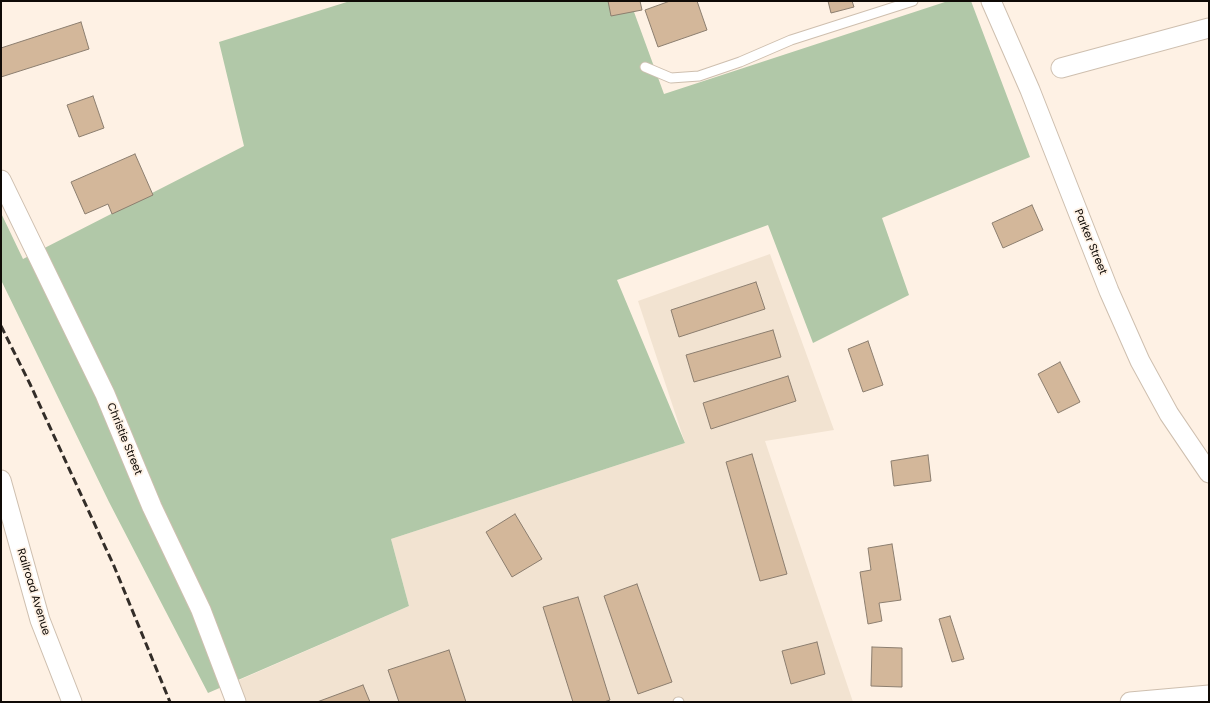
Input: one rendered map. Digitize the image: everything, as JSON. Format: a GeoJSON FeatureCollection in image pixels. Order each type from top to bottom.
{"type":"FeatureCollection","features":[{"type":"Feature","properties":{"kind":"street","name":"Parker Street"},"geometry":{"type":"LineString","coordinates":[[991,1],[1030,90],[1109,291],[1137,354],[1168,414],[1209,473]]}},
{"type":"Feature","properties":{"kind":"street"},"geometry":{"type":"LineString","coordinates":[[1061,68],[1209,28]]}},
{"type":"Feature","properties":{"kind":"street","name":"Christie Street"},"geometry":{"type":"LineString","coordinates":[[1,180],[105,394],[152,507],[201,610],[236,702]]}},
{"type":"Feature","properties":{"kind":"street","name":"Railroad Avenue"},"geometry":{"type":"LineString","coordinates":[[1,480],[40,620],[72,702]]}},
{"type":"Feature","properties":{"kind":"street"},"geometry":{"type":"LineString","coordinates":[[1130,702],[1209,695]]}},
{"type":"Feature","properties":{"kind":"lane"},"geometry":{"type":"LineString","coordinates":[[645,67],[671,78],[699,76],[740,62],[791,40],[913,1]]}},
{"type":"Feature","properties":{"kind":"shaded area"},"geometry":{"type":"Polygon","coordinates":[[[770,254],[834,430],[765,441],[853,702],[226,702],[221,688],[409,606],[391,539],[685,443],[638,301],[770,254]]]}},
{"type":"Feature","properties":{"kind":"green space"},"geometry":{"type":"Polygon","coordinates":[[[350,1],[630,1],[664,94],[948,1],[971,1],[1030,157],[882,218],[909,295],[813,343],[768,225],[617,280],[685,443],[391,539],[409,606],[208,693],[109,502],[1,280],[1,213],[23,259],[244,146],[219,42],[350,1]]]}},
{"type":"Feature","properties":{"kind":"building"},"geometry":{"type":"Polygon","coordinates":[[[608,1],[640,1],[642,10],[611,16],[608,1]]]}},
{"type":"Feature","properties":{"kind":"building"},"geometry":{"type":"Polygon","coordinates":[[[670,1],[697,1],[707,30],[658,47],[645,10],[670,1]]]}},
{"type":"Feature","properties":{"kind":"building"},"geometry":{"type":"Polygon","coordinates":[[[828,1],[852,1],[854,7],[831,13],[828,1]]]}},
{"type":"Feature","properties":{"kind":"building"},"geometry":{"type":"Polygon","coordinates":[[[81,22],[89,49],[1,77],[1,48],[81,22]]]}},
{"type":"Feature","properties":{"kind":"building"},"geometry":{"type":"Polygon","coordinates":[[[93,96],[104,128],[79,137],[67,105],[93,96]]]}},
{"type":"Feature","properties":{"kind":"building"},"geometry":{"type":"Polygon","coordinates":[[[135,154],[153,195],[112,214],[108,204],[85,214],[71,182],[135,154]]]}},
{"type":"Feature","properties":{"kind":"building"},"geometry":{"type":"Polygon","coordinates":[[[1032,205],[1043,230],[1003,248],[992,223],[1032,205]]]}},
{"type":"Feature","properties":{"kind":"building"},"geometry":{"type":"Polygon","coordinates":[[[756,282],[765,309],[679,337],[671,310],[756,282]]]}},
{"type":"Feature","properties":{"kind":"building"},"geometry":{"type":"Polygon","coordinates":[[[773,330],[781,357],[694,382],[686,355],[773,330]]]}},
{"type":"Feature","properties":{"kind":"building"},"geometry":{"type":"Polygon","coordinates":[[[868,341],[883,385],[863,392],[848,349],[868,341]]]}},
{"type":"Feature","properties":{"kind":"building"},"geometry":{"type":"Polygon","coordinates":[[[1060,362],[1080,402],[1058,413],[1038,374],[1060,362]]]}},
{"type":"Feature","properties":{"kind":"building"},"geometry":{"type":"Polygon","coordinates":[[[788,376],[796,401],[711,429],[703,403],[788,376]]]}},
{"type":"Feature","properties":{"kind":"building"},"geometry":{"type":"Polygon","coordinates":[[[752,454],[787,574],[760,581],[726,462],[752,454]]]}},
{"type":"Feature","properties":{"kind":"building"},"geometry":{"type":"Polygon","coordinates":[[[928,455],[931,481],[894,486],[891,461],[928,455]]]}},
{"type":"Feature","properties":{"kind":"building"},"geometry":{"type":"Polygon","coordinates":[[[515,514],[542,559],[512,577],[486,532],[515,514]]]}},
{"type":"Feature","properties":{"kind":"building"},"geometry":{"type":"Polygon","coordinates":[[[892,544],[901,600],[879,603],[882,621],[868,624],[860,572],[871,570],[868,548],[892,544]]]}},
{"type":"Feature","properties":{"kind":"building"},"geometry":{"type":"Polygon","coordinates":[[[637,584],[672,682],[638,694],[604,596],[637,584]]]}},
{"type":"Feature","properties":{"kind":"building"},"geometry":{"type":"Polygon","coordinates":[[[578,597],[610,700],[604,702],[573,702],[543,607],[578,597]]]}},
{"type":"Feature","properties":{"kind":"building"},"geometry":{"type":"Polygon","coordinates":[[[950,616],[964,659],[952,662],[939,619],[950,616]]]}},
{"type":"Feature","properties":{"kind":"building"},"geometry":{"type":"Polygon","coordinates":[[[817,642],[825,674],[791,684],[782,651],[817,642]]]}},
{"type":"Feature","properties":{"kind":"building"},"geometry":{"type":"Polygon","coordinates":[[[872,647],[902,648],[902,687],[871,686],[872,647]]]}},
{"type":"Feature","properties":{"kind":"building"},"geometry":{"type":"Polygon","coordinates":[[[449,650],[466,702],[399,702],[388,670],[449,650]]]}},
{"type":"Feature","properties":{"kind":"building"},"geometry":{"type":"Polygon","coordinates":[[[363,685],[370,702],[317,702],[363,685]]]}},
{"type":"Feature","properties":{"kind":"railway"},"geometry":{"type":"LineString","coordinates":[[1,326],[30,384],[114,566],[170,702]]}}]}
